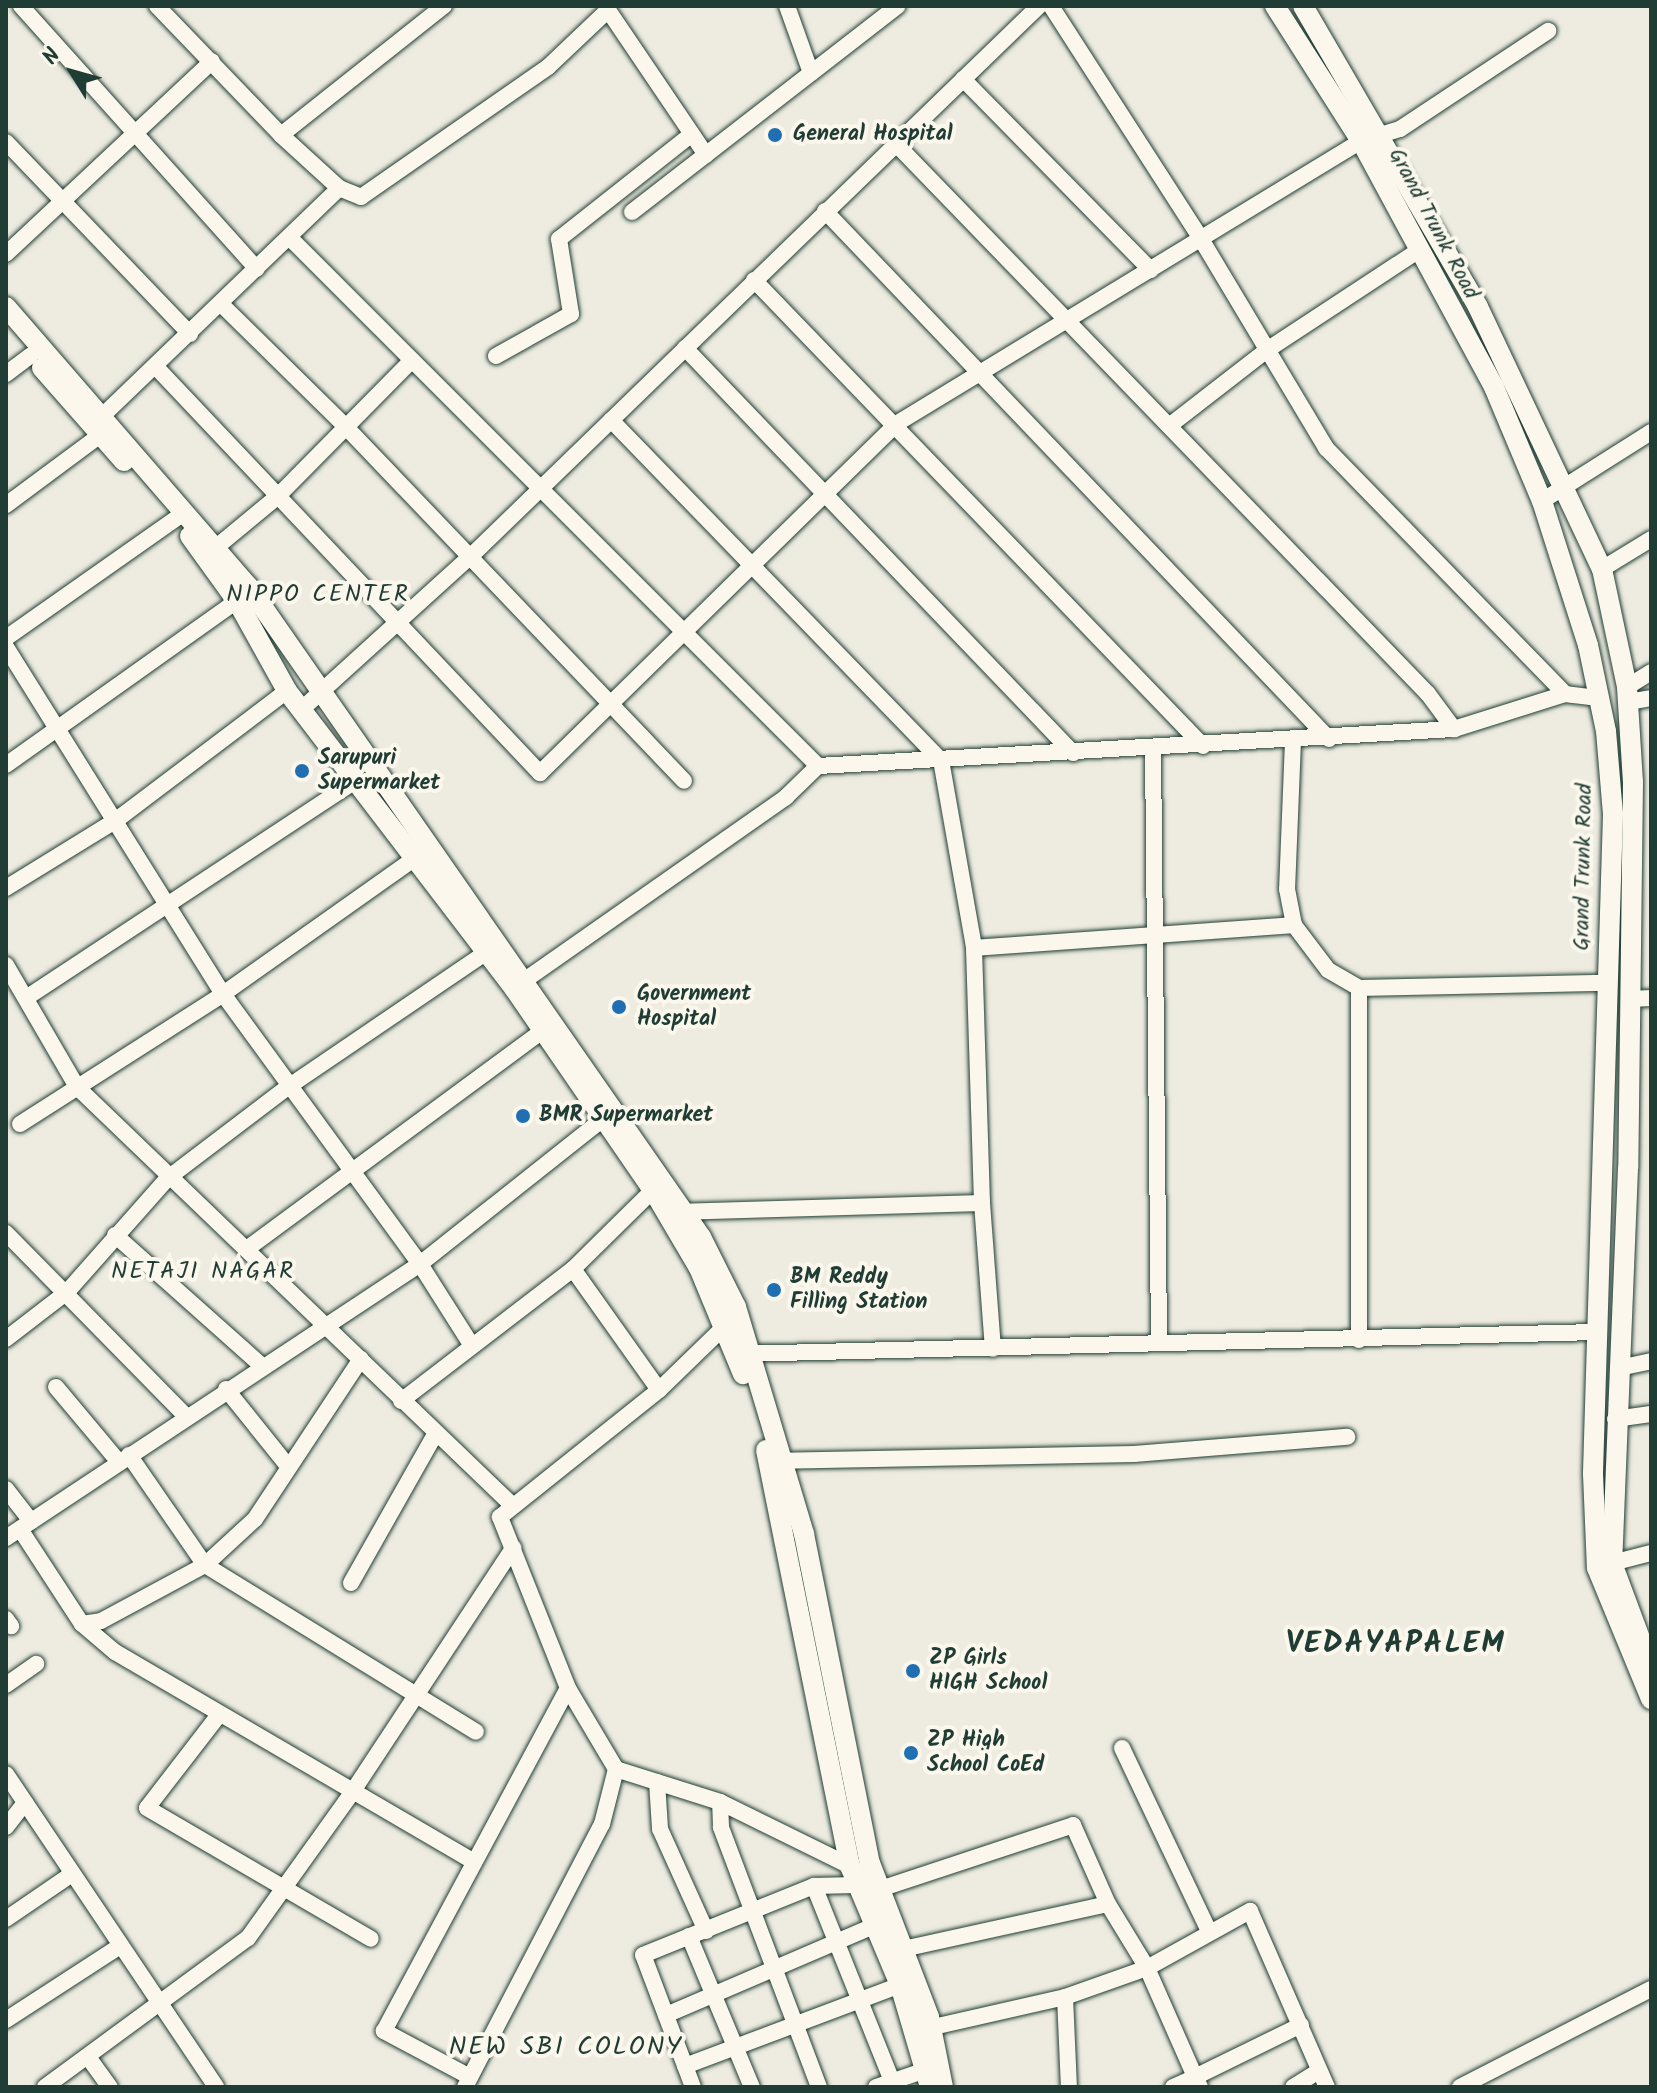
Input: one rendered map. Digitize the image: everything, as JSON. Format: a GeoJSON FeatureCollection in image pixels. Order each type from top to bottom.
{"type":"FeatureCollection","features":[{"type":"Feature","properties":{"kind":"main road","name":"Grand Trunk Road"},"geometry":{"type":"LineString","coordinates":[[1275,6],[1361,141],[1494,387],[1542,501],[1588,645],[1606,731],[1613,814],[1593,1474],[1597,1568],[1651,1699]]}},
{"type":"Feature","properties":{"kind":"main road"},"geometry":{"type":"LineString","coordinates":[[1303,6],[1382,135],[1478,307],[1602,569],[1627,694],[1631,963],[1637,1003],[1615,1419],[1612,1563],[1650,1663]]}},
{"type":"Feature","properties":{"kind":"main road"},"geometry":{"type":"LineString","coordinates":[[6,307],[97,427],[210,552],[287,691],[353,782],[487,952],[519,984],[542,1031],[653,1190],[676,1212],[723,1328],[744,1354]]}},
{"type":"Feature","properties":{"kind":"main road"},"geometry":{"type":"LineString","coordinates":[[6,327],[210,552],[321,691],[676,1212],[736,1307],[744,1354],[776,1460],[804,1534],[853,1789],[880,1889],[900,1985],[923,2029],[928,2078]]}},
{"type":"Feature","properties":{"kind":"main road"},"geometry":{"type":"LineString","coordinates":[[1588,645],[1616,639]]}},
{"type":"Feature","properties":{"kind":"main road"},"geometry":{"type":"LineString","coordinates":[[1606,731],[1629,727]]}},
{"type":"Feature","properties":{"kind":"main road"},"geometry":{"type":"LineString","coordinates":[[1606,973],[1631,963]]}},
{"type":"Feature","properties":{"kind":"main road"},"geometry":{"type":"LineString","coordinates":[[1605,1015],[1637,1003]]}},
{"type":"Feature","properties":{"kind":"main road"},"geometry":{"type":"LineString","coordinates":[[776,1460],[855,1882],[871,1927],[894,1951],[943,2087]]}},
{"type":"Feature","properties":{"kind":"street"},"geometry":{"type":"LineString","coordinates":[[6,15],[18,6],[257,269]]}},
{"type":"Feature","properties":{"kind":"street"},"geometry":{"type":"LineString","coordinates":[[157,6],[281,135],[339,188],[361,197],[548,67],[608,10],[706,155]]}},
{"type":"Feature","properties":{"kind":"street"},"geometry":{"type":"LineString","coordinates":[[281,135],[444,6]]}},
{"type":"Feature","properties":{"kind":"street"},"geometry":{"type":"LineString","coordinates":[[787,6],[811,73]]}},
{"type":"Feature","properties":{"kind":"street"},"geometry":{"type":"LineString","coordinates":[[632,212],[898,6]]}},
{"type":"Feature","properties":{"kind":"street"},"geometry":{"type":"LineString","coordinates":[[302,709],[393,622],[471,556],[1039,6]]}},
{"type":"Feature","properties":{"kind":"street"},"geometry":{"type":"LineString","coordinates":[[1051,6],[1201,239],[1326,448],[1565,694]]}},
{"type":"Feature","properties":{"kind":"street"},"geometry":{"type":"LineString","coordinates":[[156,367],[393,622],[540,773],[896,424],[1361,141],[1400,129],[1548,31]]}},
{"type":"Feature","properties":{"kind":"street"},"geometry":{"type":"LineString","coordinates":[[6,254],[212,61]]}},
{"type":"Feature","properties":{"kind":"street"},"geometry":{"type":"LineString","coordinates":[[963,79],[1151,270]]}},
{"type":"Feature","properties":{"kind":"street"},"geometry":{"type":"LineString","coordinates":[[496,356],[571,314],[559,239],[692,134]]}},
{"type":"Feature","properties":{"kind":"street"},"geometry":{"type":"LineString","coordinates":[[6,142],[190,334]]}},
{"type":"Feature","properties":{"kind":"street"},"geometry":{"type":"LineString","coordinates":[[896,144],[1428,694],[1454,729]]}},
{"type":"Feature","properties":{"kind":"street"},"geometry":{"type":"LineString","coordinates":[[6,505],[97,427],[339,188]]}},
{"type":"Feature","properties":{"kind":"street"},"geometry":{"type":"LineString","coordinates":[[825,211],[1329,739]]}},
{"type":"Feature","properties":{"kind":"street"},"geometry":{"type":"LineString","coordinates":[[289,237],[818,766]]}},
{"type":"Feature","properties":{"kind":"street"},"geometry":{"type":"LineString","coordinates":[[1169,426],[1267,350],[1419,250]]}},
{"type":"Feature","properties":{"kind":"street"},"geometry":{"type":"LineString","coordinates":[[754,280],[1203,746]]}},
{"type":"Feature","properties":{"kind":"street"},"geometry":{"type":"LineString","coordinates":[[221,304],[344,425],[684,781]]}},
{"type":"Feature","properties":{"kind":"street"},"geometry":{"type":"LineString","coordinates":[[685,348],[1073,753]]}},
{"type":"Feature","properties":{"kind":"street"},"geometry":{"type":"LineString","coordinates":[[6,374],[31,355]]}},
{"type":"Feature","properties":{"kind":"street"},"geometry":{"type":"LineString","coordinates":[[210,552],[277,497],[344,425],[412,360]]}},
{"type":"Feature","properties":{"kind":"street"},"geometry":{"type":"LineString","coordinates":[[611,420],[941,760],[974,948],[982,1203],[993,1349]]}},
{"type":"Feature","properties":{"kind":"street"},"geometry":{"type":"LineString","coordinates":[[1542,501],[1651,432]]}},
{"type":"Feature","properties":{"kind":"street"},"geometry":{"type":"LineString","coordinates":[[6,638],[178,517]]}},
{"type":"Feature","properties":{"kind":"street"},"geometry":{"type":"LineString","coordinates":[[1602,569],[1651,539]]}},
{"type":"Feature","properties":{"kind":"street"},"geometry":{"type":"LineString","coordinates":[[6,765],[59,732],[237,601]]}},
{"type":"Feature","properties":{"kind":"street"},"geometry":{"type":"LineString","coordinates":[[6,647],[223,994],[352,1176],[420,1264],[472,1346]]}},
{"type":"Feature","properties":{"kind":"street"},"geometry":{"type":"LineString","coordinates":[[1627,694],[1651,672]]}},
{"type":"Feature","properties":{"kind":"street"},"geometry":{"type":"LineString","coordinates":[[6,888],[115,821],[287,691]]}},
{"type":"Feature","properties":{"kind":"street"},"geometry":{"type":"LineString","coordinates":[[519,984],[786,797],[818,766],[1329,739],[1454,729],[1565,694],[1597,698]]}},
{"type":"Feature","properties":{"kind":"street"},"geometry":{"type":"LineString","coordinates":[[1627,694],[1651,698]]}},
{"type":"Feature","properties":{"kind":"street"},"geometry":{"type":"LineString","coordinates":[[1293,741],[1287,889],[1294,925],[1328,970],[1359,988],[1606,973]]}},
{"type":"Feature","properties":{"kind":"street"},"geometry":{"type":"LineString","coordinates":[[1153,748],[1159,1340]]}},
{"type":"Feature","properties":{"kind":"street"},"geometry":{"type":"LineString","coordinates":[[26,998],[353,782]]}},
{"type":"Feature","properties":{"kind":"street"},"geometry":{"type":"LineString","coordinates":[[20,1124],[223,994],[415,858]]}},
{"type":"Feature","properties":{"kind":"street"},"geometry":{"type":"LineString","coordinates":[[974,948],[1294,925]]}},
{"type":"Feature","properties":{"kind":"street"},"geometry":{"type":"LineString","coordinates":[[6,1339],[67,1292],[168,1178],[288,1087],[487,952]]}},
{"type":"Feature","properties":{"kind":"street"},"geometry":{"type":"LineString","coordinates":[[6,965],[77,1087],[168,1178],[328,1324],[401,1401],[511,1504]]}},
{"type":"Feature","properties":{"kind":"street"},"geometry":{"type":"LineString","coordinates":[[1359,988],[1359,1340]]}},
{"type":"Feature","properties":{"kind":"street"},"geometry":{"type":"LineString","coordinates":[[248,1248],[352,1176],[542,1031]]}},
{"type":"Feature","properties":{"kind":"street"},"geometry":{"type":"LineString","coordinates":[[19,1530],[261,1365],[420,1264],[603,1119]]}},
{"type":"Feature","properties":{"kind":"street"},"geometry":{"type":"LineString","coordinates":[[401,1401],[573,1269],[653,1190]]}},
{"type":"Feature","properties":{"kind":"street"},"geometry":{"type":"LineString","coordinates":[[676,1212],[982,1203]]}},
{"type":"Feature","properties":{"kind":"street"},"geometry":{"type":"LineString","coordinates":[[6,1233],[186,1416]]}},
{"type":"Feature","properties":{"kind":"street"},"geometry":{"type":"LineString","coordinates":[[115,1235],[261,1365]]}},
{"type":"Feature","properties":{"kind":"street"},"geometry":{"type":"LineString","coordinates":[[573,1269],[659,1390]]}},
{"type":"Feature","properties":{"kind":"street"},"geometry":{"type":"LineString","coordinates":[[723,1328],[659,1390],[511,1504],[500,1517],[568,1688],[616,1769],[720,1802],[855,1882],[880,1889],[1073,1825],[1108,1904],[1147,1968],[1198,2082]]}},
{"type":"Feature","properties":{"kind":"street"},"geometry":{"type":"LineString","coordinates":[[744,1354],[993,1349],[1159,1340],[1359,1340],[1597,1332]]}},
{"type":"Feature","properties":{"kind":"street"},"geometry":{"type":"LineString","coordinates":[[82,1624],[101,1621],[205,1565],[255,1519],[361,1359]]}},
{"type":"Feature","properties":{"kind":"street"},"geometry":{"type":"LineString","coordinates":[[1619,1368],[1651,1361]]}},
{"type":"Feature","properties":{"kind":"street"},"geometry":{"type":"LineString","coordinates":[[56,1387],[124,1459],[205,1565],[476,1732]]}},
{"type":"Feature","properties":{"kind":"street"},"geometry":{"type":"LineString","coordinates":[[226,1389],[288,1466]]}},
{"type":"Feature","properties":{"kind":"street"},"geometry":{"type":"LineString","coordinates":[[1615,1419],[1651,1414]]}},
{"type":"Feature","properties":{"kind":"street"},"geometry":{"type":"LineString","coordinates":[[351,1583],[436,1433]]}},
{"type":"Feature","properties":{"kind":"street"},"geometry":{"type":"LineString","coordinates":[[776,1460],[1134,1454],[1347,1437]]}},
{"type":"Feature","properties":{"kind":"street"},"geometry":{"type":"LineString","coordinates":[[6,1489],[19,1530],[82,1624],[115,1652],[351,1794],[474,1862]]}},
{"type":"Feature","properties":{"kind":"street"},"geometry":{"type":"LineString","coordinates":[[45,2087],[163,2006],[248,1938],[351,1794],[513,1548]]}},
{"type":"Feature","properties":{"kind":"street"},"geometry":{"type":"LineString","coordinates":[[1612,1563],[1651,1553]]}},
{"type":"Feature","properties":{"kind":"street"},"geometry":{"type":"LineString","coordinates":[[6,1685],[36,1664]]}},
{"type":"Feature","properties":{"kind":"street"},"geometry":{"type":"LineString","coordinates":[[568,1688],[384,2031],[467,2082],[602,1824],[616,1769]]}},
{"type":"Feature","properties":{"kind":"street"},"geometry":{"type":"LineString","coordinates":[[218,1716],[147,1808],[371,1939]]}},
{"type":"Feature","properties":{"kind":"street"},"geometry":{"type":"LineString","coordinates":[[1122,1748],[1209,1931]]}},
{"type":"Feature","properties":{"kind":"street"},"geometry":{"type":"LineString","coordinates":[[6,1774],[216,2087]]}},
{"type":"Feature","properties":{"kind":"street"},"geometry":{"type":"LineString","coordinates":[[657,1782],[660,1829],[706,1931]]}},
{"type":"Feature","properties":{"kind":"street"},"geometry":{"type":"LineString","coordinates":[[720,1802],[721,1827],[819,2087]]}},
{"type":"Feature","properties":{"kind":"street"},"geometry":{"type":"LineString","coordinates":[[6,1827],[25,1803]]}},
{"type":"Feature","properties":{"kind":"street"},"geometry":{"type":"LineString","coordinates":[[6,1919],[72,1874]]}},
{"type":"Feature","properties":{"kind":"street"},"geometry":{"type":"LineString","coordinates":[[693,2087],[643,1955],[814,1886],[855,1882]]}},
{"type":"Feature","properties":{"kind":"street"},"geometry":{"type":"LineString","coordinates":[[814,1886],[860,2003],[884,2084],[928,2078]]}},
{"type":"Feature","properties":{"kind":"street"},"geometry":{"type":"LineString","coordinates":[[894,1951],[1108,1904]]}},
{"type":"Feature","properties":{"kind":"street"},"geometry":{"type":"LineString","coordinates":[[923,2029],[1065,1997],[1147,1968],[1250,1911],[1322,2080],[1293,2087]]}},
{"type":"Feature","properties":{"kind":"street"},"geometry":{"type":"LineString","coordinates":[[666,2015],[775,1971],[871,1927]]}},
{"type":"Feature","properties":{"kind":"street"},"geometry":{"type":"LineString","coordinates":[[689,1936],[752,2087]]}},
{"type":"Feature","properties":{"kind":"street"},"geometry":{"type":"LineString","coordinates":[[6,2020],[120,1946]]}},
{"type":"Feature","properties":{"kind":"street"},"geometry":{"type":"LineString","coordinates":[[685,2066],[860,2003],[900,1985]]}},
{"type":"Feature","properties":{"kind":"street"},"geometry":{"type":"LineString","coordinates":[[1460,2087],[1651,1989]]}},
{"type":"Feature","properties":{"kind":"street"},"geometry":{"type":"LineString","coordinates":[[1065,1997],[1069,2087]]}},
{"type":"Feature","properties":{"kind":"street"},"geometry":{"type":"LineString","coordinates":[[1173,2087],[1198,2082],[1301,2025]]}},
{"type":"Feature","properties":{"kind":"street"},"geometry":{"type":"LineString","coordinates":[[88,2057],[110,2087]]}},
{"type":"Feature","properties":{"kind":"place","name":"General Hospital"},"geometry":{"type":"Point","coordinates":[775,135]}},
{"type":"Feature","properties":{"kind":"place","name":"Sarupuri Supermarket"},"geometry":{"type":"Point","coordinates":[302,771]}},
{"type":"Feature","properties":{"kind":"place","name":"Government Hospital"},"geometry":{"type":"Point","coordinates":[619,1007]}},
{"type":"Feature","properties":{"kind":"place","name":"BMR Supermarket"},"geometry":{"type":"Point","coordinates":[523,1116]}},
{"type":"Feature","properties":{"kind":"place","name":"BM Reddy Filling Station"},"geometry":{"type":"Point","coordinates":[774,1290]}},
{"type":"Feature","properties":{"kind":"place","name":"ZP Girls HIGH School"},"geometry":{"type":"Point","coordinates":[913,1671]}},
{"type":"Feature","properties":{"kind":"place","name":"ZP High School CoEd"},"geometry":{"type":"Point","coordinates":[911,1753]}},
{"type":"Feature","properties":{"kind":"district","name":"NIPPO CENTER"},"geometry":{"type":"Point","coordinates":[318,595]}},
{"type":"Feature","properties":{"kind":"district","name":"NETAJI NAGAR"},"geometry":{"type":"Point","coordinates":[203,1272]}},
{"type":"Feature","properties":{"kind":"district","name":"VEDAYAPALEM"},"geometry":{"type":"Point","coordinates":[1396,1644]}},
{"type":"Feature","properties":{"kind":"district","name":"NEW SBI COLONY"},"geometry":{"type":"Point","coordinates":[566,2048]}}]}
